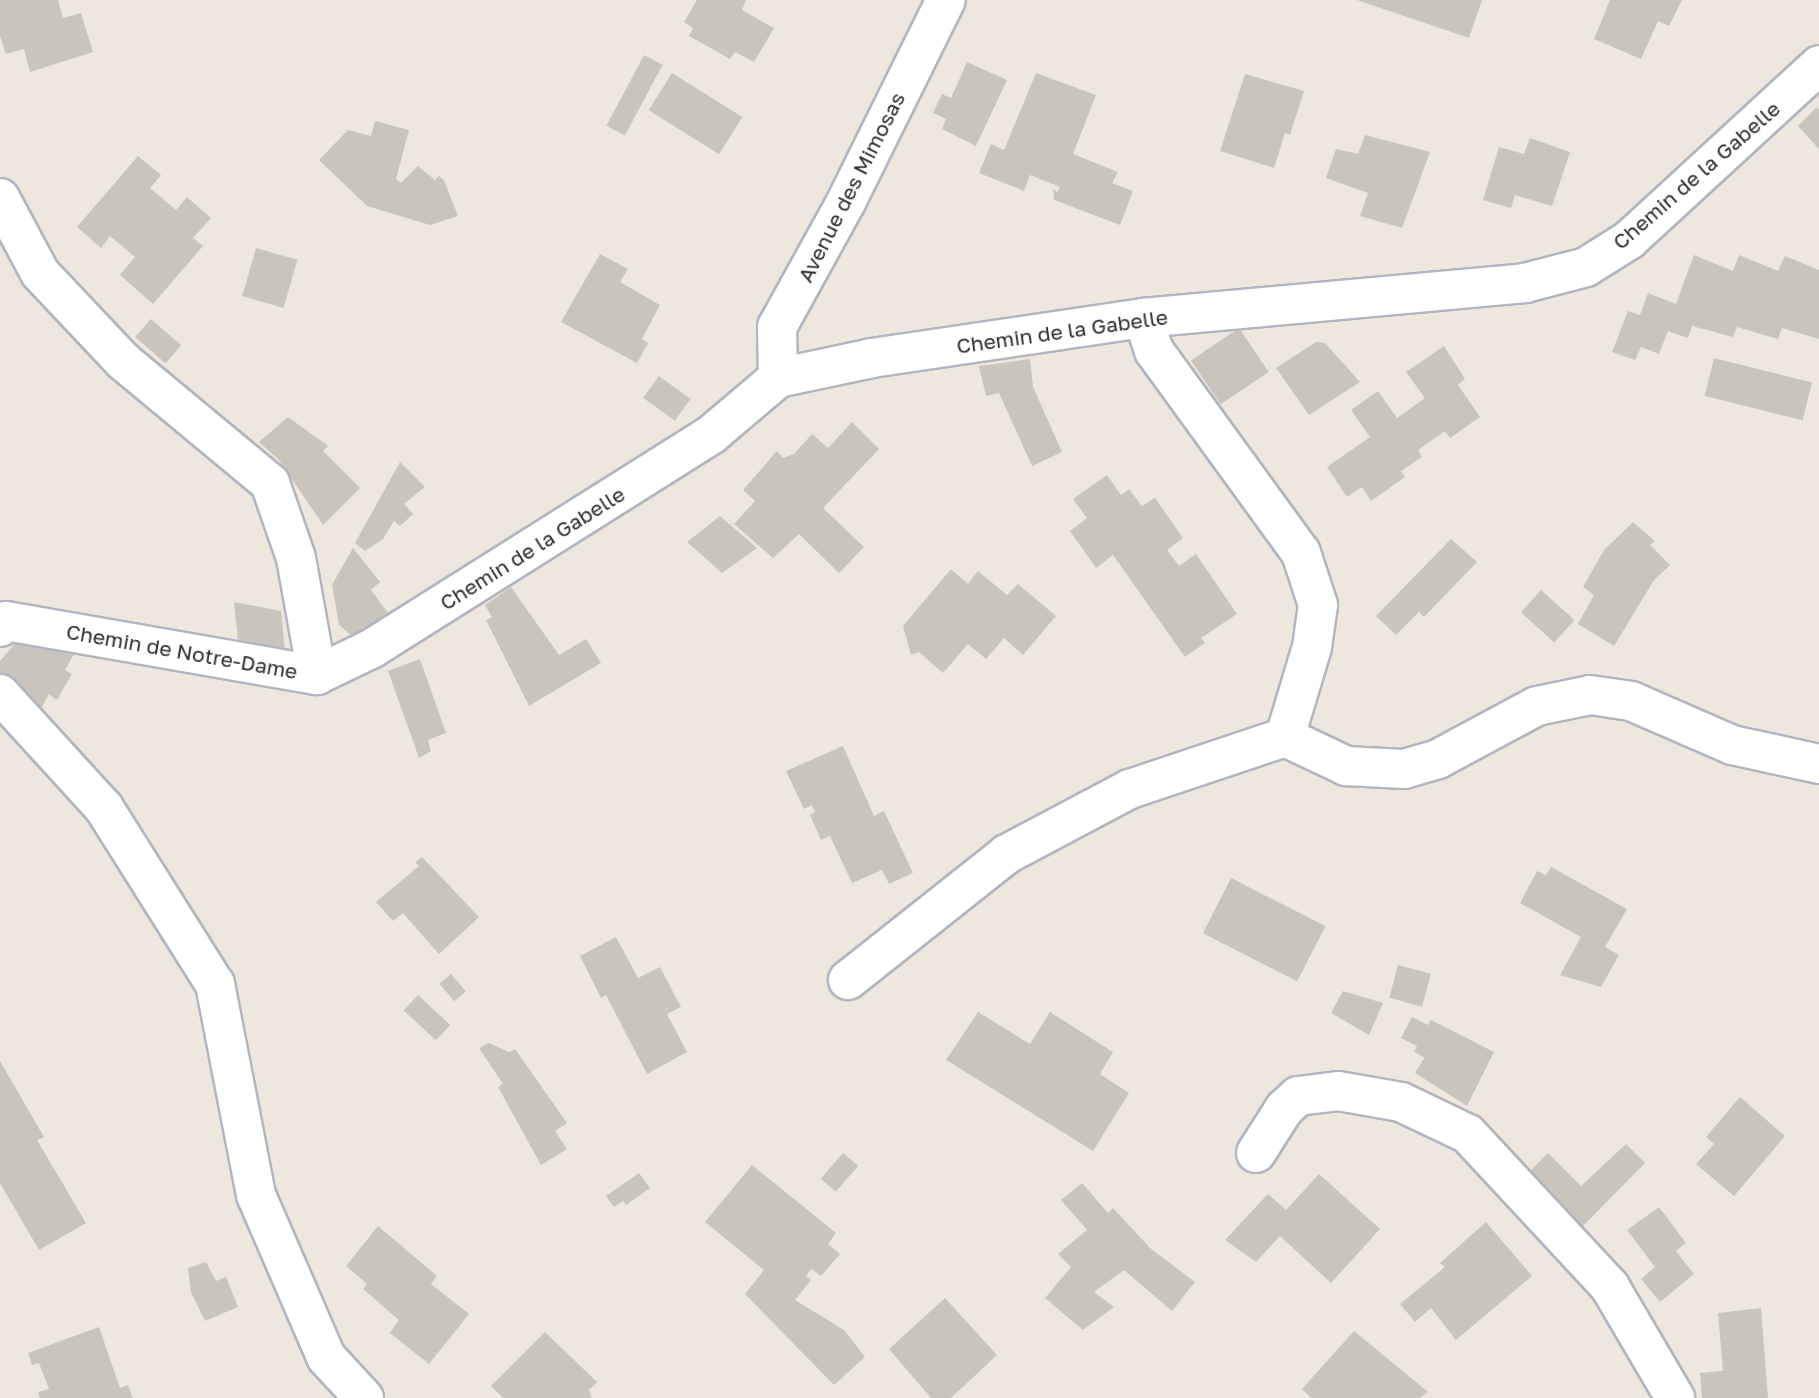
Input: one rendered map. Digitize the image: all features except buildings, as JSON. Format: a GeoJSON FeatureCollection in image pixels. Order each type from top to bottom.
{"type":"FeatureCollection","features":[{"type":"Feature","properties":{"kind":"street","name":"Avenue des Mimosas"},"geometry":{"type":"LineString","coordinates":[[778,378],[777,327],[846,202],[946,0]]}},
{"type":"Feature","properties":{"kind":"street","name":"Chemin de la Gabelle"},"geometry":{"type":"LineString","coordinates":[[317,675],[371,649],[712,435],[778,378],[872,358],[1143,318],[1525,283],[1586,267],[1629,240],[1819,65]]}},
{"type":"Feature","properties":{"kind":"street","name":"Chemin de Notre-Dame"},"geometry":{"type":"LineString","coordinates":[[0,198],[40,273],[123,361],[270,483],[296,558],[317,675],[6,621],[0,627]]}},
{"type":"Feature","properties":{"kind":"street"},"geometry":{"type":"LineString","coordinates":[[1143,318],[1154,351],[1301,553],[1318,605],[1312,647],[1285,737]]}},
{"type":"Feature","properties":{"kind":"street"},"geometry":{"type":"LineString","coordinates":[[0,694],[104,808],[215,984],[256,1195],[326,1357],[364,1398]]}},
{"type":"Feature","properties":{"kind":"street"},"geometry":{"type":"LineString","coordinates":[[848,980],[1007,854],[1130,789],[1285,737],[1346,766],[1404,769],[1438,759],[1537,706],[1590,695],[1630,701],[1732,745],[1819,764]]}},
{"type":"Feature","properties":{"kind":"street"},"geometry":{"type":"LineString","coordinates":[[1256,1153],[1284,1109],[1298,1096],[1338,1091],[1401,1102],[1468,1134],[1610,1287],[1675,1398]]}}]}
